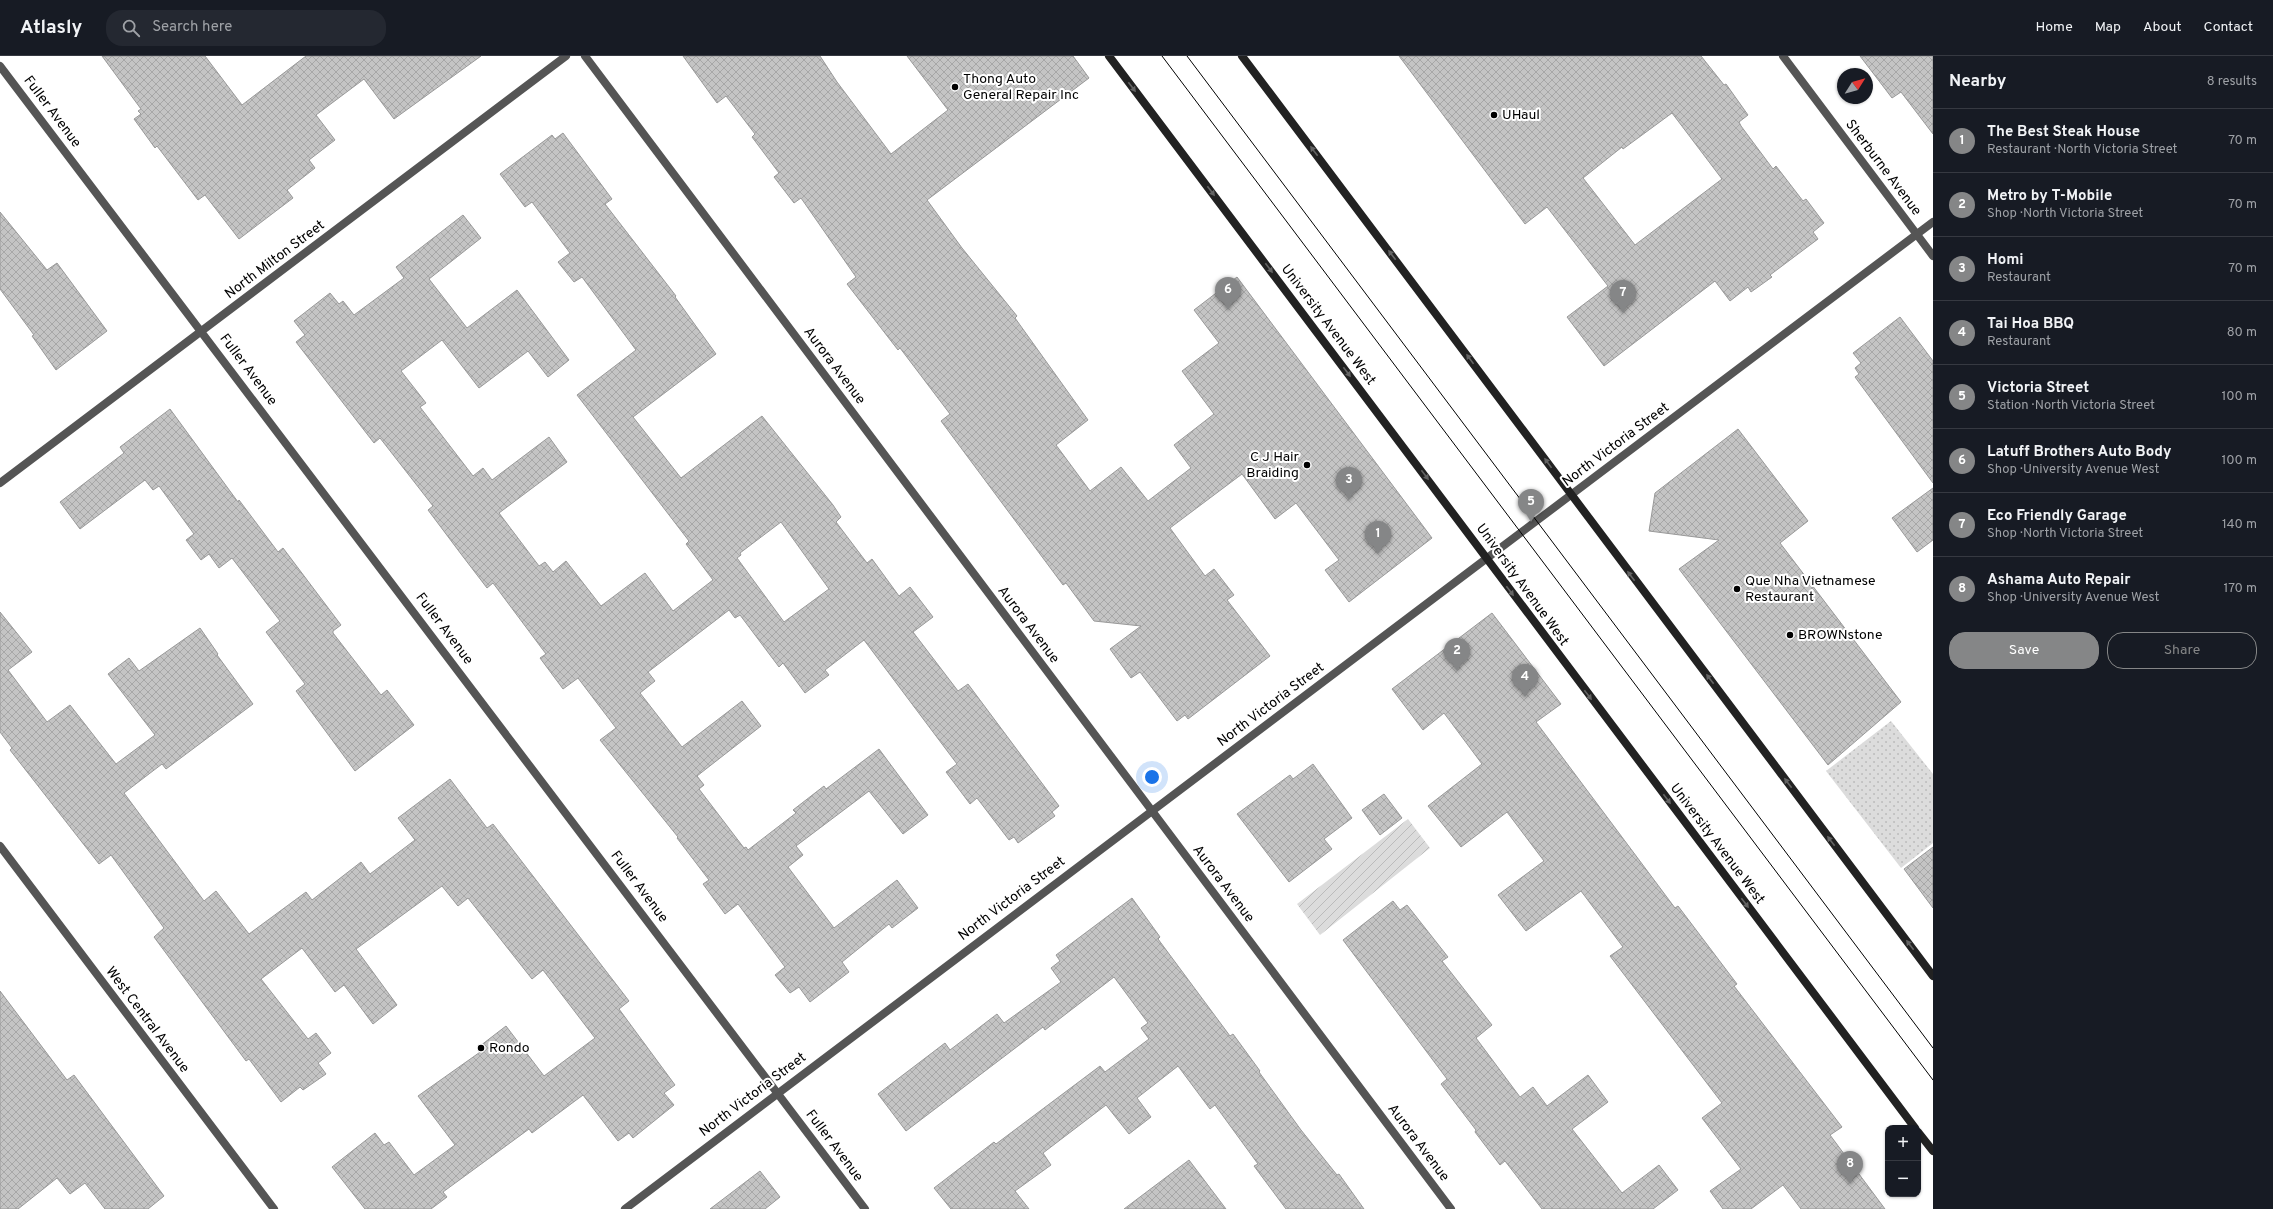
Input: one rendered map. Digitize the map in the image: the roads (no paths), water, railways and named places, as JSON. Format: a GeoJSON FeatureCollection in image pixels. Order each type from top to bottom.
{"type":"FeatureCollection","features":[{"type":"Feature","properties":{"kind":"main road","name":"University Avenue West"},"geometry":{"type":"LineString","coordinates":[[1109,56],[1455,514],[1486,560],[1913,1125]]}},
{"type":"Feature","properties":{"kind":"main road"},"geometry":{"type":"LineString","coordinates":[[1242,56],[1933,976]]}},
{"type":"Feature","properties":{"kind":"main road"},"geometry":{"type":"LineString","coordinates":[[1921,1136],[1933,1152]]}},
{"type":"Feature","properties":{"kind":"street","name":"North Milton Street"},"geometry":{"type":"LineString","coordinates":[[0,483],[566,56]]}},
{"type":"Feature","properties":{"kind":"street","name":"Aurora Avenue"},"geometry":{"type":"LineString","coordinates":[[585,56],[1451,1209]]}},
{"type":"Feature","properties":{"kind":"street","name":"Sherburne Avenue"},"geometry":{"type":"LineString","coordinates":[[1783,56],[1933,256]]}},
{"type":"Feature","properties":{"kind":"street","name":"Fuller Avenue"},"geometry":{"type":"LineString","coordinates":[[0,66],[202,330],[865,1209]]}},
{"type":"Feature","properties":{"kind":"street","name":"North Victoria Street"},"geometry":{"type":"LineString","coordinates":[[625,1209],[1933,222]]}},
{"type":"Feature","properties":{"kind":"street","name":"West Central Avenue"},"geometry":{"type":"LineString","coordinates":[[0,846],[274,1209]]}},
{"type":"Feature","properties":{"kind":"tram line"},"geometry":{"type":"LineString","coordinates":[[1162,56],[1933,1080]]}},
{"type":"Feature","properties":{"kind":"tram line"},"geometry":{"type":"LineString","coordinates":[[1187,56],[1933,1048]]}},
{"type":"Feature","properties":{"kind":"place","name":"Thong Auto General Repair Inc"},"geometry":{"type":"Point","coordinates":[955,87]}},
{"type":"Feature","properties":{"kind":"place","name":"UHaul"},"geometry":{"type":"Point","coordinates":[1494,115]}},
{"type":"Feature","properties":{"kind":"place","name":"Latuff Brothers Auto Body"},"geometry":{"type":"Point","coordinates":[1228,310]}},
{"type":"Feature","properties":{"kind":"place","name":"Eco Friendly Garage"},"geometry":{"type":"Point","coordinates":[1623,313]}},
{"type":"Feature","properties":{"kind":"place","name":"C J Hair Braiding"},"geometry":{"type":"Point","coordinates":[1307,465]}},
{"type":"Feature","properties":{"kind":"place","name":"Homi"},"geometry":{"type":"Point","coordinates":[1349,500]}},
{"type":"Feature","properties":{"kind":"place","name":"Victoria Street"},"geometry":{"type":"Point","coordinates":[1531,522]}},
{"type":"Feature","properties":{"kind":"place","name":"The Best Steak House"},"geometry":{"type":"Point","coordinates":[1378,554]}},
{"type":"Feature","properties":{"kind":"place","name":"Que Nha Vietnamese Restaurant"},"geometry":{"type":"Point","coordinates":[1737,589]}},
{"type":"Feature","properties":{"kind":"place","name":"BROWNstone"},"geometry":{"type":"Point","coordinates":[1790,635]}},
{"type":"Feature","properties":{"kind":"place","name":"Metro by T-Mobile"},"geometry":{"type":"Point","coordinates":[1457,671]}},
{"type":"Feature","properties":{"kind":"place","name":"Tai Hoa BBQ"},"geometry":{"type":"Point","coordinates":[1525,697]}},
{"type":"Feature","properties":{"kind":"place","name":"Rondo"},"geometry":{"type":"Point","coordinates":[481,1048]}},
{"type":"Feature","properties":{"kind":"place","name":"Ashama Auto Repair"},"geometry":{"type":"Point","coordinates":[1850,1184]}}]}
